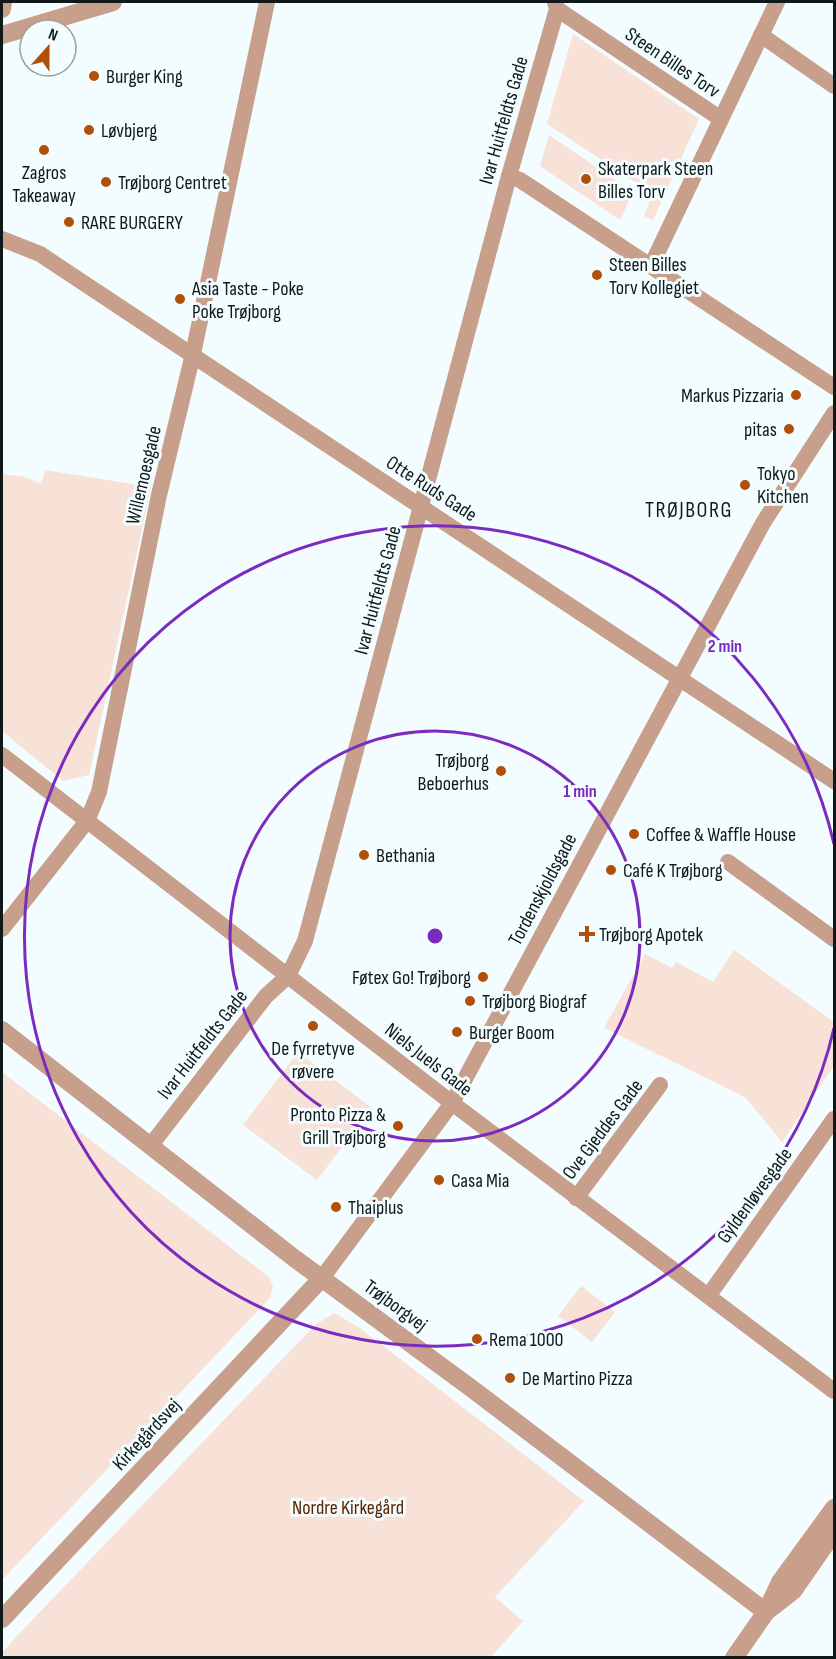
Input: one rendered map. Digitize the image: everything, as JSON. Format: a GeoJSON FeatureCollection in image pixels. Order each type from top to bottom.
{"type":"FeatureCollection","features":[{"type":"Feature","properties":{"kind":"street"},"geometry":{"type":"LineString","coordinates":[[2,9],[3,2]]}},
{"type":"Feature","properties":{"kind":"street"},"geometry":{"type":"LineString","coordinates":[[2,35],[113,2]]}},
{"type":"Feature","properties":{"kind":"street","name":"Willemoesgade"},"geometry":{"type":"LineString","coordinates":[[2,929],[87,821],[99,792],[161,484],[193,354],[267,2]]}},
{"type":"Feature","properties":{"kind":"street"},"geometry":{"type":"LineString","coordinates":[[721,119],[777,2]]}},
{"type":"Feature","properties":{"kind":"street","name":"Steen Billes Torv"},"geometry":{"type":"LineString","coordinates":[[556,5],[721,119],[651,266]]}},
{"type":"Feature","properties":{"kind":"street","name":"Ivar Huitfeldts Gade"},"geometry":{"type":"LineString","coordinates":[[151,1145],[266,996],[288,976],[305,941],[556,5]]}},
{"type":"Feature","properties":{"kind":"street"},"geometry":{"type":"LineString","coordinates":[[761,35],[834,86]]}},
{"type":"Feature","properties":{"kind":"street"},"geometry":{"type":"LineString","coordinates":[[509,176],[520,180],[834,387]]}},
{"type":"Feature","properties":{"kind":"street","name":"Otte Ruds Gade"},"geometry":{"type":"LineString","coordinates":[[2,239],[40,254],[680,676],[834,781]]}},
{"type":"Feature","properties":{"kind":"street","name":"Tordenskjoldsgade"},"geometry":{"type":"LineString","coordinates":[[322,1278],[452,1103],[763,523],[834,413]]}},
{"type":"Feature","properties":{"kind":"street","name":"Niels Juels Gade"},"geometry":{"type":"LineString","coordinates":[[2,755],[576,1198],[709,1295],[834,1391]]}},
{"type":"Feature","properties":{"kind":"street"},"geometry":{"type":"LineString","coordinates":[[728,862],[834,939]]}},
{"type":"Feature","properties":{"kind":"street","name":"Trøjborgvej"},"geometry":{"type":"LineString","coordinates":[[2,1030],[322,1278],[766,1612]]}},
{"type":"Feature","properties":{"kind":"street","name":"Ove Gjeddes Gade"},"geometry":{"type":"LineString","coordinates":[[576,1198],[660,1085]]}},
{"type":"Feature","properties":{"kind":"street","name":"Gyldenløvesgade"},"geometry":{"type":"LineString","coordinates":[[709,1295],[834,1119]]}},
{"type":"Feature","properties":{"kind":"street","name":"Kirkegårdsvej"},"geometry":{"type":"LineString","coordinates":[[2,1619],[322,1278]]}},
{"type":"Feature","properties":{"kind":"street"},"geometry":{"type":"LineString","coordinates":[[734,1658],[766,1612],[780,1582],[834,1508]]}},
{"type":"Feature","properties":{"kind":"street"},"geometry":{"type":"LineString","coordinates":[[766,1612],[793,1591],[834,1532]]}},
{"type":"Feature","properties":{"kind":"green space"},"geometry":{"type":"Polygon","coordinates":[[[573,34],[699,119],[653,220],[644,216],[653,194],[547,124],[573,34]]]}},
{"type":"Feature","properties":{"kind":"green space","name":"Skaterpark Steen Billes Torv"},"geometry":{"type":"Polygon","coordinates":[[[549,135],[633,192],[620,220],[540,166],[549,135]]]}},
{"type":"Feature","properties":{"kind":"green space"},"geometry":{"type":"Polygon","coordinates":[[[45,470],[151,487],[89,775],[63,781],[2,731],[2,474],[25,477],[41,484],[45,470]]]}},
{"type":"Feature","properties":{"kind":"green space"},"geometry":{"type":"Polygon","coordinates":[[[734,950],[834,1022],[834,1066],[782,1142],[745,1097],[604,1028],[645,954],[672,968],[676,962],[713,982],[734,950]]]}},
{"type":"Feature","properties":{"kind":"green space"},"geometry":{"type":"Polygon","coordinates":[[[298,1052],[372,1108],[317,1180],[243,1125],[298,1052]]]}},
{"type":"Feature","properties":{"kind":"green space"},"geometry":{"type":"Polygon","coordinates":[[[2,1072],[269,1277],[273,1286],[270,1298],[2,1580],[2,1072]]]}},
{"type":"Feature","properties":{"kind":"green space"},"geometry":{"type":"Polygon","coordinates":[[[581,1286],[615,1312],[592,1342],[558,1316],[581,1286]]]}},
{"type":"Feature","properties":{"kind":"green space","name":"Nordre Kirkegård"},"geometry":{"type":"Polygon","coordinates":[[[334,1313],[360,1328],[584,1501],[495,1597],[523,1621],[491,1657],[2,1657],[2,1653],[16,1637],[315,1325],[334,1313]]]}},
{"type":"Feature","properties":{"kind":"place","name":"Burger King"},"geometry":{"type":"Point","coordinates":[94,76]}},
{"type":"Feature","properties":{"kind":"place","name":"Løvbjerg"},"geometry":{"type":"Point","coordinates":[89,130]}},
{"type":"Feature","properties":{"kind":"place","name":"Zagros Takeaway"},"geometry":{"type":"Point","coordinates":[44,150]}},
{"type":"Feature","properties":{"kind":"place","name":"Skaterpark Steen Billes Torv"},"geometry":{"type":"Point","coordinates":[586,179]}},
{"type":"Feature","properties":{"kind":"place","name":"Trøjborg Centret"},"geometry":{"type":"Point","coordinates":[106,182]}},
{"type":"Feature","properties":{"kind":"place","name":"RARE BURGERY"},"geometry":{"type":"Point","coordinates":[69,222]}},
{"type":"Feature","properties":{"kind":"place","name":"Steen Billes Torv Kollegiet"},"geometry":{"type":"Point","coordinates":[597,275]}},
{"type":"Feature","properties":{"kind":"place","name":"Asia Taste - Poke Poke Trøjborg"},"geometry":{"type":"Point","coordinates":[180,299]}},
{"type":"Feature","properties":{"kind":"place","name":"Markus Pizzaria"},"geometry":{"type":"Point","coordinates":[796,395]}},
{"type":"Feature","properties":{"kind":"place","name":"pitas"},"geometry":{"type":"Point","coordinates":[789,429]}},
{"type":"Feature","properties":{"kind":"place","name":"Tokyo Kitchen"},"geometry":{"type":"Point","coordinates":[745,485]}},
{"type":"Feature","properties":{"kind":"place","name":"Trøjborg Beboerhus"},"geometry":{"type":"Point","coordinates":[501,771]}},
{"type":"Feature","properties":{"kind":"place","name":"Coffee & Waffle House"},"geometry":{"type":"Point","coordinates":[634,834]}},
{"type":"Feature","properties":{"kind":"place","name":"Bethania"},"geometry":{"type":"Point","coordinates":[364,855]}},
{"type":"Feature","properties":{"kind":"place","name":"Café K Trøjborg"},"geometry":{"type":"Point","coordinates":[611,870]}},
{"type":"Feature","properties":{"kind":"place","name":"Trøjborg Apotek"},"geometry":{"type":"Point","coordinates":[587,934]}},
{"type":"Feature","properties":{"kind":"place","name":"Føtex Go! Trøjborg"},"geometry":{"type":"Point","coordinates":[483,977]}},
{"type":"Feature","properties":{"kind":"place","name":"Trøjborg Biograf"},"geometry":{"type":"Point","coordinates":[470,1001]}},
{"type":"Feature","properties":{"kind":"place","name":"De fyrretyve røvere"},"geometry":{"type":"Point","coordinates":[313,1026]}},
{"type":"Feature","properties":{"kind":"place","name":"Burger Boom"},"geometry":{"type":"Point","coordinates":[457,1032]}},
{"type":"Feature","properties":{"kind":"place","name":"Pronto Pizza & Grill Trøjborg"},"geometry":{"type":"Point","coordinates":[398,1126]}},
{"type":"Feature","properties":{"kind":"place","name":"Casa Mia"},"geometry":{"type":"Point","coordinates":[439,1180]}},
{"type":"Feature","properties":{"kind":"place","name":"Thaiplus"},"geometry":{"type":"Point","coordinates":[336,1207]}},
{"type":"Feature","properties":{"kind":"place","name":"Rema 1000"},"geometry":{"type":"Point","coordinates":[477,1339]}},
{"type":"Feature","properties":{"kind":"place","name":"De Martino Pizza"},"geometry":{"type":"Point","coordinates":[510,1378]}},
{"type":"Feature","properties":{"kind":"district","name":"TRØJBORG"},"geometry":{"type":"Point","coordinates":[689,509]}}]}
